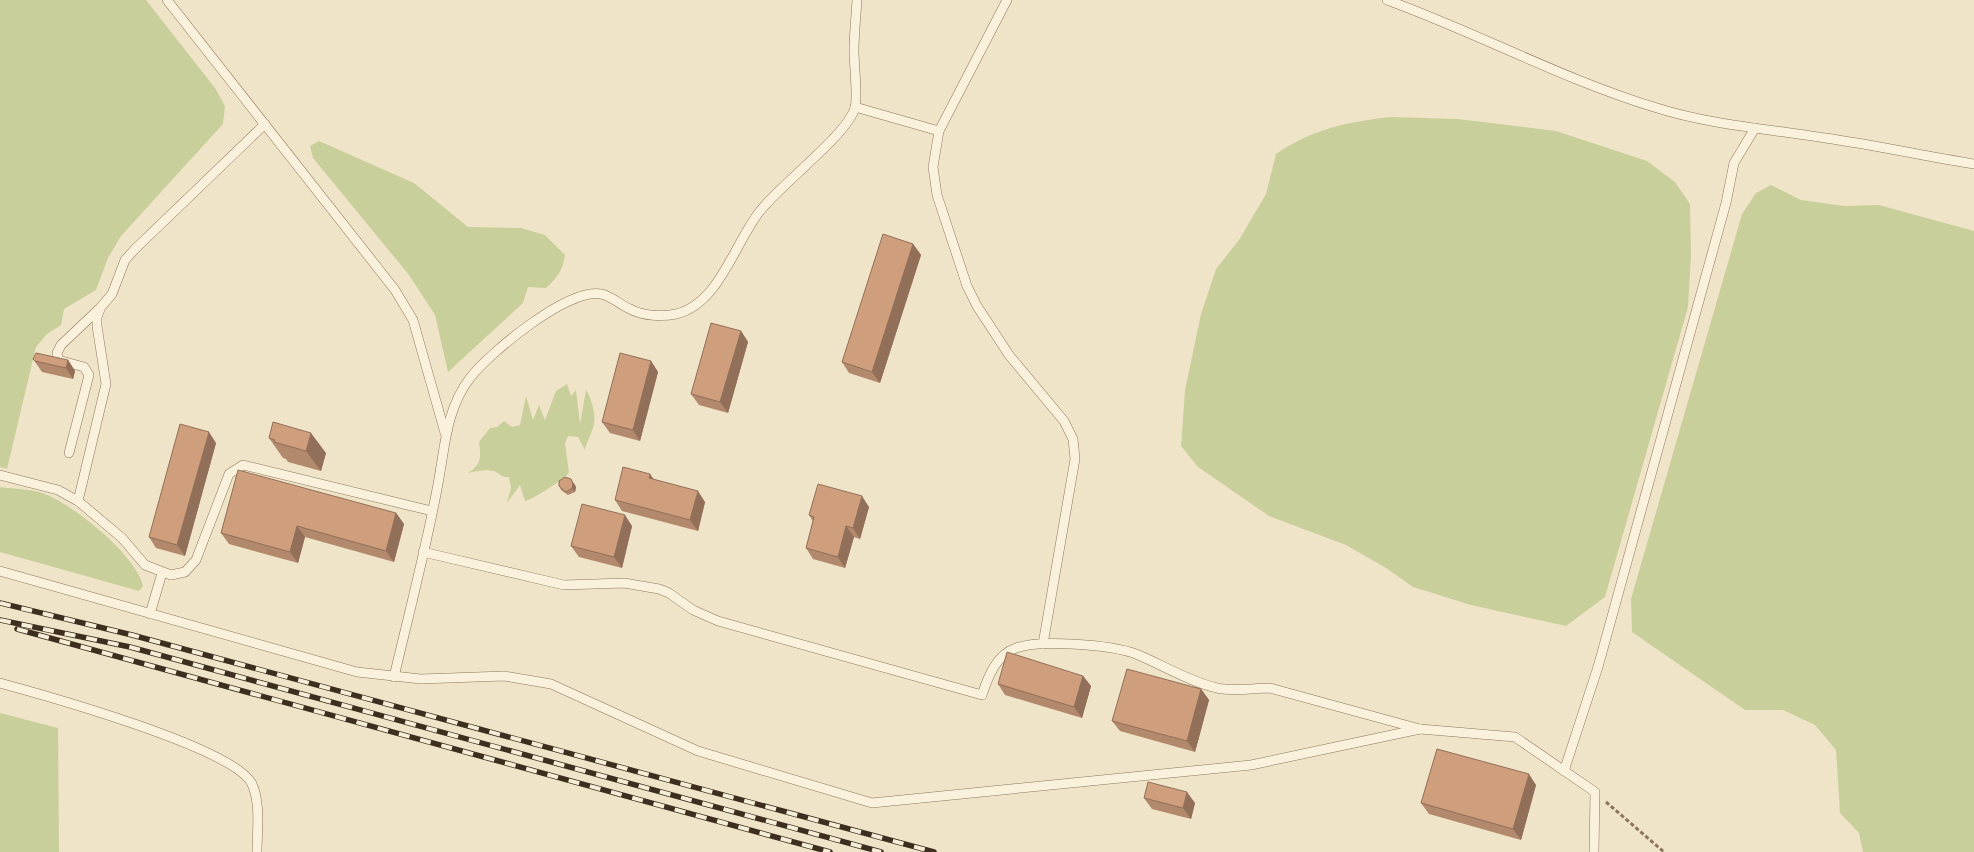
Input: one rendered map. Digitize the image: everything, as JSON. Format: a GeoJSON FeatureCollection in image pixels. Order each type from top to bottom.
{"type":"FeatureCollection","features":[{"type":"Feature","properties":{"kind":"lane"},"geometry":{"type":"LineString","coordinates":[[166,0],[394,290],[414,320],[446,435]]}},
{"type":"Feature","properties":{"kind":"lane"},"geometry":{"type":"LineString","coordinates":[[394,677],[432,511],[446,435],[456,399],[478,368],[504,343],[545,314],[567,302],[598,293],[610,296],[631,310],[658,315],[676,314],[705,298],[716,286],[743,234],[771,196],[843,126],[855,107],[854,49],[858,0]]}},
{"type":"Feature","properties":{"kind":"lane"},"geometry":{"type":"LineString","coordinates":[[1007,0],[940,131],[933,167],[937,195],[967,286],[977,306],[1009,355],[1064,421],[1073,439],[1075,459],[1043,644]]}},
{"type":"Feature","properties":{"kind":"lane"},"geometry":{"type":"LineString","coordinates":[[1387,0],[1463,29],[1617,95],[1660,109],[1755,128],[1872,145],[1974,164]]}},
{"type":"Feature","properties":{"kind":"lane"},"geometry":{"type":"LineString","coordinates":[[855,107],[940,131]]}},
{"type":"Feature","properties":{"kind":"lane"},"geometry":{"type":"LineString","coordinates":[[69,453],[89,375],[84,367],[58,360],[57,352],[61,345],[112,294],[126,260],[147,235],[265,124]]}},
{"type":"Feature","properties":{"kind":"lane"},"geometry":{"type":"LineString","coordinates":[[1564,771],[1598,668],[1726,203],[1734,163],[1755,128]]}},
{"type":"Feature","properties":{"kind":"lane"},"geometry":{"type":"LineString","coordinates":[[78,501],[106,384],[97,326],[97,316],[101,307]]}},
{"type":"Feature","properties":{"kind":"lane"},"geometry":{"type":"LineString","coordinates":[[0,475],[58,490],[78,501],[122,538],[145,565],[171,575],[185,572],[196,560],[229,474],[243,465],[432,511]]}},
{"type":"Feature","properties":{"kind":"lane"},"geometry":{"type":"LineString","coordinates":[[423,552],[564,585],[624,583],[659,589],[669,593],[693,610],[718,621],[982,695],[994,666],[1004,655],[1016,647],[1043,644],[1113,648],[1134,654],[1216,688],[1233,690],[1270,688],[1287,691],[1420,729],[1515,737],[1595,792],[1594,852]]}},
{"type":"Feature","properties":{"kind":"lane"},"geometry":{"type":"LineString","coordinates":[[0,570],[357,672],[394,677],[421,678],[504,676],[551,684],[698,751],[872,803],[1251,765],[1420,729]]}},
{"type":"Feature","properties":{"kind":"lane"},"geometry":{"type":"LineString","coordinates":[[150,614],[162,573]]}},
{"type":"Feature","properties":{"kind":"lane"},"geometry":{"type":"LineString","coordinates":[[0,683],[76,705],[197,746],[242,772],[252,783],[256,801],[257,852]]}},
{"type":"Feature","properties":{"kind":"path"},"geometry":{"type":"LineString","coordinates":[[1595,792],[1664,852]]}},
{"type":"Feature","properties":{"kind":"green space"},"geometry":{"type":"Polygon","coordinates":[[[0,0],[146,0],[215,88],[225,106],[223,124],[121,236],[108,258],[96,290],[64,309],[61,325],[47,334],[36,347],[7,469],[0,467],[0,0]]]}},
{"type":"Feature","properties":{"kind":"green space"},"geometry":{"type":"Polygon","coordinates":[[[1390,117],[1458,119],[1556,131],[1647,161],[1675,182],[1690,204],[1691,256],[1688,307],[1605,597],[1566,626],[1471,605],[1413,587],[1386,568],[1346,545],[1269,516],[1198,467],[1181,446],[1185,390],[1201,314],[1216,269],[1239,240],[1266,194],[1276,154],[1303,138],[1330,128],[1359,121],[1390,117]]]}},
{"type":"Feature","properties":{"kind":"green space"},"geometry":{"type":"Polygon","coordinates":[[[319,141],[414,183],[468,227],[521,228],[545,235],[565,255],[559,273],[546,288],[528,287],[523,303],[448,372],[435,315],[409,275],[313,158],[310,146],[319,141]]]}},
{"type":"Feature","properties":{"kind":"green space"},"geometry":{"type":"Polygon","coordinates":[[[1771,185],[1801,200],[1844,206],[1879,205],[1974,231],[1974,852],[1863,852],[1859,833],[1840,813],[1836,750],[1815,725],[1783,710],[1745,710],[1632,632],[1631,599],[1742,214],[1756,193],[1771,185]]]}},
{"type":"Feature","properties":{"kind":"green space"},"geometry":{"type":"Polygon","coordinates":[[[567,384],[571,396],[576,390],[580,424],[586,390],[593,406],[594,424],[585,450],[578,437],[568,436],[565,443],[569,473],[548,489],[525,501],[520,485],[507,503],[511,488],[509,477],[491,470],[468,473],[480,460],[479,442],[490,428],[497,427],[504,421],[512,427],[520,425],[526,396],[533,420],[539,405],[545,420],[556,391],[567,384]]]}},
{"type":"Feature","properties":{"kind":"green space"},"geometry":{"type":"Polygon","coordinates":[[[0,487],[40,492],[72,509],[103,533],[117,547],[138,574],[143,586],[139,591],[0,552],[0,487]]]}},
{"type":"Feature","properties":{"kind":"green space"},"geometry":{"type":"Polygon","coordinates":[[[0,713],[58,728],[59,852],[0,852],[0,713]]]}},
{"type":"Feature","properties":{"kind":"building"},"geometry":{"type":"Polygon","coordinates":[[[883,234],[913,244],[872,372],[842,362],[883,234]]]}},
{"type":"Feature","properties":{"kind":"building"},"geometry":{"type":"Polygon","coordinates":[[[711,323],[741,331],[720,402],[691,394],[711,323]]]}},
{"type":"Feature","properties":{"kind":"building"},"geometry":{"type":"Polygon","coordinates":[[[36,353],[68,360],[66,368],[35,361],[33,359],[36,353]]]}},
{"type":"Feature","properties":{"kind":"building"},"geometry":{"type":"Polygon","coordinates":[[[620,353],[651,361],[633,430],[602,422],[620,353]]]}},
{"type":"Feature","properties":{"kind":"building"},"geometry":{"type":"Polygon","coordinates":[[[273,422],[311,433],[306,451],[274,442],[275,440],[269,438],[273,422]]]}},
{"type":"Feature","properties":{"kind":"building"},"geometry":{"type":"Polygon","coordinates":[[[180,424],[209,432],[177,545],[149,537],[180,424]]]}},
{"type":"Feature","properties":{"kind":"building"},"geometry":{"type":"Polygon","coordinates":[[[623,467],[650,474],[649,478],[698,491],[690,520],[615,500],[623,467]]]}},
{"type":"Feature","properties":{"kind":"building"},"geometry":{"type":"Polygon","coordinates":[[[238,470],[396,513],[386,551],[297,526],[290,552],[221,533],[238,470]]]}},
{"type":"Feature","properties":{"kind":"building"},"geometry":{"type":"Polygon","coordinates":[[[565,477],[571,479],[573,484],[572,488],[566,492],[559,486],[559,481],[565,477]]]}},
{"type":"Feature","properties":{"kind":"building"},"geometry":{"type":"Polygon","coordinates":[[[818,484],[862,496],[853,528],[846,526],[838,557],[806,548],[814,517],[809,515],[818,484]]]}},
{"type":"Feature","properties":{"kind":"building"},"geometry":{"type":"Polygon","coordinates":[[[582,504],[625,515],[614,557],[571,546],[582,504]]]}},
{"type":"Feature","properties":{"kind":"building"},"geometry":{"type":"Polygon","coordinates":[[[1007,652],[1083,676],[1074,707],[998,684],[1007,652]]]}},
{"type":"Feature","properties":{"kind":"building"},"geometry":{"type":"Polygon","coordinates":[[[1127,669],[1201,689],[1187,741],[1112,721],[1127,669]]]}},
{"type":"Feature","properties":{"kind":"building"},"geometry":{"type":"Polygon","coordinates":[[[1437,749],[1529,774],[1513,829],[1421,803],[1437,749]]]}},
{"type":"Feature","properties":{"kind":"building"},"geometry":{"type":"Polygon","coordinates":[[[1148,782],[1187,792],[1183,808],[1144,798],[1148,782]]]}},
{"type":"Feature","properties":{"kind":"railway"},"geometry":{"type":"LineString","coordinates":[[0,603],[132,635],[934,852]]}},
{"type":"Feature","properties":{"kind":"railway"},"geometry":{"type":"LineString","coordinates":[[0,620],[130,647],[881,852]]}},
{"type":"Feature","properties":{"kind":"railway"},"geometry":{"type":"LineString","coordinates":[[17,629],[830,852]]}}]}
